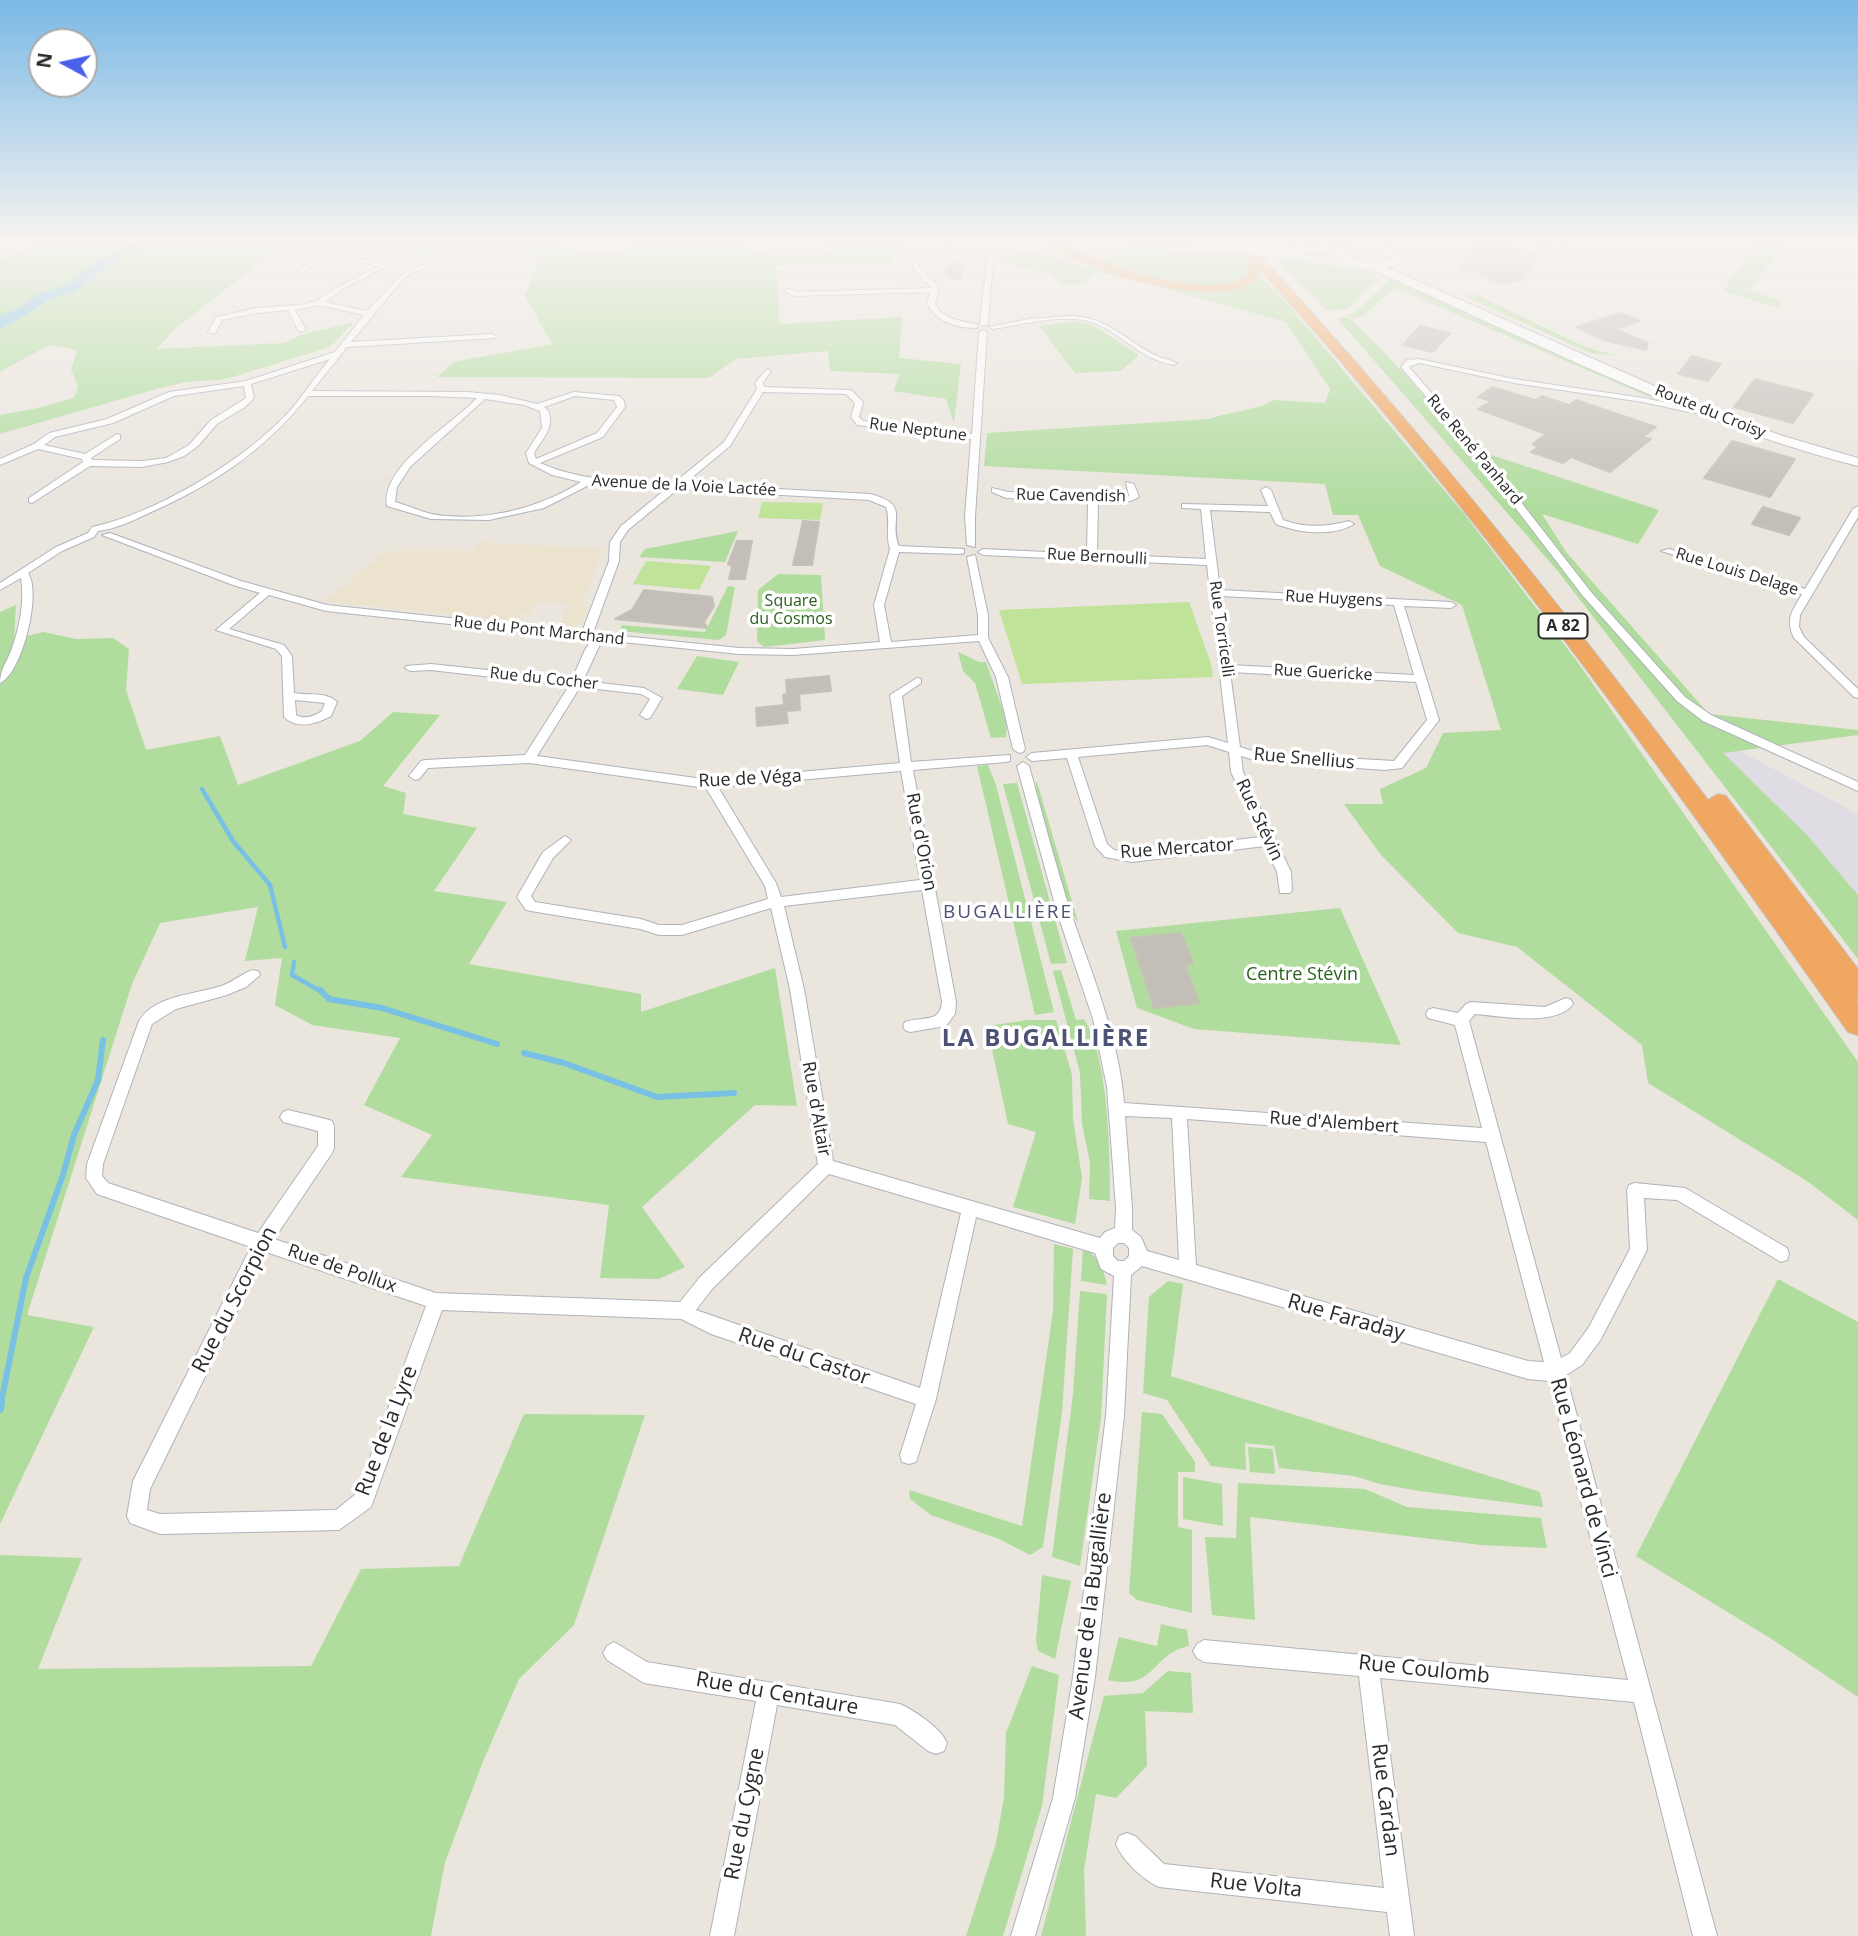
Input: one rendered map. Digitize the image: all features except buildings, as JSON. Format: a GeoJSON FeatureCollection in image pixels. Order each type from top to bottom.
{"type":"FeatureCollection","features":[{"type":"Feature","properties":{"kind":"highway","name":"A 82"},"geometry":{"type":"LineString","coordinates":[[1322,330],[1475,514],[1661,754],[1858,1024]]}},
{"type":"Feature","properties":{"kind":"highway","name":"A 82"},"geometry":{"type":"LineString","coordinates":[[1332,330],[1372,371],[1494,516],[1675,745],[1858,989]]}},
{"type":"Feature","properties":{"kind":"main road","name":"Route du Croisy"},"geometry":{"type":"LineString","coordinates":[[1522,330],[1779,439],[1858,459]]}},
{"type":"Feature","properties":{"kind":"main road","name":"Route du Croisy"},"geometry":{"type":"LineString","coordinates":[[1529,330],[1701,408]]}},
{"type":"Feature","properties":{"kind":"street"},"geometry":{"type":"LineString","coordinates":[[0,587],[59,549],[91,535],[109,531],[231,466],[275,429],[356,330]]}},
{"type":"Feature","properties":{"kind":"street"},"geometry":{"type":"LineString","coordinates":[[984,330],[970,517],[972,551],[983,615],[983,638],[1002,677],[1019,749]]}},
{"type":"Feature","properties":{"kind":"street"},"geometry":{"type":"LineString","coordinates":[[1108,330],[1158,362],[1173,363]]}},
{"type":"Feature","properties":{"kind":"street"},"geometry":{"type":"LineString","coordinates":[[345,345],[492,336]]}},
{"type":"Feature","properties":{"kind":"street"},"geometry":{"type":"LineString","coordinates":[[0,461],[37,446],[52,435],[110,421],[172,394],[247,383],[336,354]]}},
{"type":"Feature","properties":{"kind":"street","name":"Rue René Panhard"},"geometry":{"type":"LineString","coordinates":[[1701,408],[1514,381],[1419,361],[1410,362],[1405,367],[1486,462],[1587,594],[1705,728]]}},
{"type":"Feature","properties":{"kind":"street"},"geometry":{"type":"LineString","coordinates":[[529,759],[578,682],[614,561],[615,542],[624,528],[727,444],[761,389],[759,383],[767,371]]}},
{"type":"Feature","properties":{"kind":"street"},"geometry":{"type":"LineString","coordinates":[[37,446],[87,460],[161,464],[183,454],[195,445],[214,423],[244,405],[250,398],[247,383]]}},
{"type":"Feature","properties":{"kind":"street","name":"Rue Neptune"},"geometry":{"type":"LineString","coordinates":[[761,389],[848,392],[859,402],[855,417],[860,423],[975,437]]}},
{"type":"Feature","properties":{"kind":"street"},"geometry":{"type":"LineString","coordinates":[[306,394],[507,397],[539,406],[544,410],[548,421],[544,433],[530,453],[533,463],[600,435],[621,407],[616,398],[574,394],[539,406]]}},
{"type":"Feature","properties":{"kind":"street"},"geometry":{"type":"LineString","coordinates":[[484,396],[474,409],[433,442],[398,477],[393,485],[390,503],[426,516],[492,517],[545,506],[568,496],[589,481]]}},
{"type":"Feature","properties":{"kind":"street"},"geometry":{"type":"LineString","coordinates":[[32,500],[74,474],[87,460],[117,437]]}},
{"type":"Feature","properties":{"kind":"street","name":"Avenue de la Voie Lactée"},"geometry":{"type":"LineString","coordinates":[[533,463],[555,473],[589,481],[882,499],[894,513],[891,543],[895,549],[879,606],[886,645]]}},
{"type":"Feature","properties":{"kind":"street","name":"Rue Cavendish"},"geometry":{"type":"LineString","coordinates":[[995,490],[1006,495],[1125,500],[1134,497],[1129,484]]}},
{"type":"Feature","properties":{"kind":"street"},"geometry":{"type":"LineString","coordinates":[[1266,490],[1279,522],[1287,525],[1335,528],[1349,524]]}},
{"type":"Feature","properties":{"kind":"street"},"geometry":{"type":"LineString","coordinates":[[1093,499],[1093,557]]}},
{"type":"Feature","properties":{"kind":"street"},"geometry":{"type":"LineString","coordinates":[[1185,506],[1272,509]]}},
{"type":"Feature","properties":{"kind":"street","name":"Rue Torricelli"},"geometry":{"type":"LineString","coordinates":[[1205,507],[1234,751]]}},
{"type":"Feature","properties":{"kind":"street"},"geometry":{"type":"LineString","coordinates":[[1858,509],[1796,615],[1794,627],[1799,638],[1858,695]]}},
{"type":"Feature","properties":{"kind":"street","name":"Rue du Pont Marchand"},"geometry":{"type":"LineString","coordinates":[[109,531],[267,592],[326,608],[364,613],[740,651],[793,652],[983,638]]}},
{"type":"Feature","properties":{"kind":"street","name":"Rue Bernoulli"},"geometry":{"type":"LineString","coordinates":[[972,551],[979,547],[983,552],[1212,562]]}},
{"type":"Feature","properties":{"kind":"street"},"geometry":{"type":"LineString","coordinates":[[895,549],[972,551]]}},
{"type":"Feature","properties":{"kind":"street","name":"Rue Louis Delage"},"geometry":{"type":"LineString","coordinates":[[1666,551],[1808,593]]}},
{"type":"Feature","properties":{"kind":"street"},"geometry":{"type":"LineString","coordinates":[[0,680],[13,664],[18,648],[27,593],[26,576],[20,573]]}},
{"type":"Feature","properties":{"kind":"street"},"geometry":{"type":"LineString","coordinates":[[267,592],[221,630],[280,647],[287,656],[288,695]]}},
{"type":"Feature","properties":{"kind":"street","name":"Rue Huygens"},"geometry":{"type":"LineString","coordinates":[[1216,593],[1451,605]]}},
{"type":"Feature","properties":{"kind":"street","name":"Rue Snellius"},"geometry":{"type":"LineString","coordinates":[[1028,761],[1071,753],[1208,741],[1258,757],[1398,765],[1433,720],[1398,602]]}},
{"type":"Feature","properties":{"kind":"street","name":"Rue du Cocher"},"geometry":{"type":"LineString","coordinates":[[410,668],[431,667],[644,691],[656,698],[646,715]]}},
{"type":"Feature","properties":{"kind":"street","name":"Rue Guericke"},"geometry":{"type":"LineString","coordinates":[[1225,668],[1420,679]]}},
{"type":"Feature","properties":{"kind":"street","name":"Rue d'Orion"},"geometry":{"type":"LineString","coordinates":[[911,1026],[942,1022],[948,1014],[949,1002],[906,767],[896,695],[917,681]]}},
{"type":"Feature","properties":{"kind":"street","name":"Rue René Panhard"},"geometry":{"type":"LineString","coordinates":[[1685,703],[1707,718],[1858,788]]}},
{"type":"Feature","properties":{"kind":"street"},"geometry":{"type":"LineString","coordinates":[[1028,761],[1011,764],[1006,758],[1009,751],[1019,749],[1029,752],[1028,761],[1064,912],[1100,1019],[1118,1109],[1123,1235]]}},
{"type":"Feature","properties":{"kind":"street","name":"Rue Stévin"},"geometry":{"type":"LineString","coordinates":[[1234,751],[1237,772],[1284,872],[1285,890]]}},
{"type":"Feature","properties":{"kind":"street","name":"Rue Mercator"},"geometry":{"type":"LineString","coordinates":[[1071,753],[1101,846],[1110,854],[1132,857],[1269,842]]}},
{"type":"Feature","properties":{"kind":"street","name":"Rue de Véga"},"geometry":{"type":"LineString","coordinates":[[415,776],[425,764],[529,759],[710,784],[1006,758]]}},
{"type":"Feature","properties":{"kind":"street","name":"Rue d'Altair"},"geometry":{"type":"LineString","coordinates":[[710,784],[771,886],[776,902],[799,1007],[826,1166],[1103,1247]]}},
{"type":"Feature","properties":{"kind":"street"},"geometry":{"type":"LineString","coordinates":[[565,840],[548,855],[524,897],[531,906],[641,924],[659,930],[682,930],[776,902],[929,884]]}},
{"type":"Feature","properties":{"kind":"street","name":"Rue de Pollux"},"geometry":{"type":"LineString","coordinates":[[253,975],[239,988],[171,1005],[155,1012],[146,1021],[95,1164],[94,1178],[103,1189],[436,1301],[684,1311]]}},
{"type":"Feature","properties":{"kind":"street"},"geometry":{"type":"LineString","coordinates":[[1433,1014],[1461,1020],[1471,1008],[1546,1013],[1566,1004]]}},
{"type":"Feature","properties":{"kind":"street","name":"Rue Léonard de Vinci"},"geometry":{"type":"LineString","coordinates":[[1461,1020],[1705,1936]]}},
{"type":"Feature","properties":{"kind":"street","name":"Rue d'Alembert"},"geometry":{"type":"LineString","coordinates":[[1118,1109],[1490,1135]]}},
{"type":"Feature","properties":{"kind":"street"},"geometry":{"type":"LineString","coordinates":[[1179,1112],[1188,1271]]}},
{"type":"Feature","properties":{"kind":"street","name":"Rue du Scorpion"},"geometry":{"type":"LineString","coordinates":[[137,1516],[140,1488],[262,1242],[326,1148],[326,1126],[288,1117]]}},
{"type":"Feature","properties":{"kind":"street"},"geometry":{"type":"LineString","coordinates":[[684,1311],[706,1283],[826,1166]]}},
{"type":"Feature","properties":{"kind":"street"},"geometry":{"type":"LineString","coordinates":[[1554,1372],[1576,1359],[1595,1333],[1639,1250],[1635,1190],[1679,1193],[1781,1254]]}},
{"type":"Feature","properties":{"kind":"street"},"geometry":{"type":"LineString","coordinates":[[909,1455],[927,1399],[970,1208]]}},
{"type":"Feature","properties":{"kind":"street"},"geometry":{"type":"LineString","coordinates":[[1123,1235],[1138,1246],[1131,1263],[1108,1262],[1103,1247],[1108,1238],[1123,1235]]}},
{"type":"Feature","properties":{"kind":"street","name":"Rue Faraday"},"geometry":{"type":"LineString","coordinates":[[1131,1263],[1188,1271],[1528,1370],[1554,1372]]}},
{"type":"Feature","properties":{"kind":"street","name":"Avenue de la Bugallière"},"geometry":{"type":"LineString","coordinates":[[1023,1936],[1064,1798],[1084,1677],[1131,1263]]}},
{"type":"Feature","properties":{"kind":"street","name":"Rue de la Lyre"},"geometry":{"type":"LineString","coordinates":[[137,1516],[160,1524],[339,1520],[364,1500],[436,1301]]}},
{"type":"Feature","properties":{"kind":"street","name":"Rue du Castor"},"geometry":{"type":"LineString","coordinates":[[684,1311],[711,1325],[927,1399]]}},
{"type":"Feature","properties":{"kind":"street","name":"Rue Coulomb"},"geometry":{"type":"LineString","coordinates":[[1205,1651],[1368,1664],[1642,1692]]}},
{"type":"Feature","properties":{"kind":"street","name":"Rue du Centaure"},"geometry":{"type":"LineString","coordinates":[[614,1653],[644,1672],[900,1715],[936,1743]]}},
{"type":"Feature","properties":{"kind":"street","name":"Rue Cardan"},"geometry":{"type":"LineString","coordinates":[[1368,1664],[1402,1936]]}},
{"type":"Feature","properties":{"kind":"street","name":"Rue du Cygne"},"geometry":{"type":"LineString","coordinates":[[722,1936],[768,1693]]}},
{"type":"Feature","properties":{"kind":"street","name":"Rue Volta"},"geometry":{"type":"LineString","coordinates":[[1127,1843],[1159,1875],[1398,1901]]}},
{"type":"Feature","properties":{"kind":"shaded area"},"geometry":{"type":"Polygon","coordinates":[[[478,542],[603,549],[582,605],[588,607],[582,622],[574,627],[560,626],[568,603],[538,602],[529,614],[522,613],[517,622],[325,601],[387,551],[474,551],[478,542]]]}},
{"type":"Feature","properties":{"kind":"shaded area"},"geometry":{"type":"Polygon","coordinates":[[[1738,750],[1858,814],[1858,895],[1807,835],[1722,753],[1738,750]]]}},
{"type":"Feature","properties":{"kind":"green space"},"geometry":{"type":"Polygon","coordinates":[[[0,330],[174,330],[157,349],[284,343],[300,335],[319,330],[346,330],[330,347],[226,379],[186,382],[160,388],[0,434],[0,415],[74,398],[78,386],[71,370],[77,350],[49,345],[0,372],[0,330]]]}},
{"type":"Feature","properties":{"kind":"green space"},"geometry":{"type":"Polygon","coordinates":[[[544,330],[901,330],[899,358],[961,364],[954,423],[946,399],[893,391],[900,374],[830,371],[828,351],[735,359],[709,378],[437,377],[453,362],[552,344],[544,330]]]}},
{"type":"Feature","properties":{"kind":"green space"},"geometry":{"type":"Polygon","coordinates":[[[1042,330],[1101,330],[1139,355],[1121,371],[1075,373],[1042,330]]]}},
{"type":"Feature","properties":{"kind":"green space"},"geometry":{"type":"Polygon","coordinates":[[[1291,330],[1310,330],[1465,515],[1576,660],[1858,1062],[1858,1220],[1807,1181],[1648,1083],[1642,1045],[1517,947],[1458,933],[1381,855],[1344,804],[1383,804],[1380,789],[1426,768],[1443,733],[1501,730],[1462,605],[1380,566],[1358,515],[1333,515],[1325,484],[984,466],[987,433],[1209,419],[1273,400],[1325,403],[1330,389],[1291,330]]]}},
{"type":"Feature","properties":{"kind":"green space"},"geometry":{"type":"Polygon","coordinates":[[[1348,330],[1362,330],[1406,375],[1470,448],[1659,510],[1638,544],[1542,514],[1566,552],[1709,714],[1858,730],[1858,735],[1723,753],[1807,835],[1858,895],[1858,959],[1557,570],[1348,330]]]}},
{"type":"Feature","properties":{"kind":"green space"},"geometry":{"type":"Polygon","coordinates":[[[1494,330],[1509,330],[1666,402],[1494,330]]]}},
{"type":"Feature","properties":{"kind":"green space"},"geometry":{"type":"Polygon","coordinates":[[[1540,330],[1550,330],[1585,347],[1615,355],[1590,353],[1540,330]]]}},
{"type":"Feature","properties":{"kind":"green space"},"geometry":{"type":"Polygon","coordinates":[[[762,502],[823,503],[820,520],[758,518],[762,502]]]}},
{"type":"Feature","properties":{"kind":"green space"},"geometry":{"type":"Polygon","coordinates":[[[738,531],[725,562],[639,557],[645,549],[738,531]]]}},
{"type":"Feature","properties":{"kind":"green space"},"geometry":{"type":"Polygon","coordinates":[[[646,561],[711,566],[699,590],[633,584],[646,561]]]}},
{"type":"Feature","properties":{"kind":"green space","name":"Square du Cosmos"},"geometry":{"type":"Polygon","coordinates":[[[778,574],[821,575],[825,640],[764,647],[757,641],[758,590],[778,574]]]}},
{"type":"Feature","properties":{"kind":"green space"},"geometry":{"type":"Polygon","coordinates":[[[728,586],[735,587],[726,635],[719,640],[619,631],[622,625],[705,632],[728,586]]]}},
{"type":"Feature","properties":{"kind":"green space"},"geometry":{"type":"Polygon","coordinates":[[[1189,602],[1213,677],[1022,684],[999,610],[1189,602]]]}},
{"type":"Feature","properties":{"kind":"green space"},"geometry":{"type":"Polygon","coordinates":[[[16,605],[14,639],[43,632],[76,639],[113,638],[129,649],[126,690],[146,750],[220,736],[238,785],[360,741],[393,712],[440,715],[383,786],[406,793],[403,814],[477,828],[434,891],[507,902],[469,964],[641,994],[641,1012],[775,968],[797,1106],[755,1105],[642,1207],[685,1267],[659,1279],[600,1278],[609,1205],[401,1177],[432,1135],[364,1105],[400,1038],[312,1025],[275,1005],[282,958],[245,961],[258,907],[160,923],[132,984],[27,1315],[94,1327],[0,1524],[0,612],[16,605]]]}},
{"type":"Feature","properties":{"kind":"green space"},"geometry":{"type":"Polygon","coordinates":[[[958,652],[979,662],[986,662],[1007,722],[1006,737],[991,738],[975,683],[963,671],[958,652]]]}},
{"type":"Feature","properties":{"kind":"green space"},"geometry":{"type":"Polygon","coordinates":[[[697,656],[739,662],[723,695],[677,689],[697,656]]]}},
{"type":"Feature","properties":{"kind":"green space"},"geometry":{"type":"Polygon","coordinates":[[[988,765],[996,785],[1054,1012],[1035,1015],[977,766],[988,765]]]}},
{"type":"Feature","properties":{"kind":"green space"},"geometry":{"type":"Polygon","coordinates":[[[1036,782],[1078,922],[1067,908],[1037,804],[1036,782]]]}},
{"type":"Feature","properties":{"kind":"green space"},"geometry":{"type":"Polygon","coordinates":[[[1017,783],[1067,963],[1051,964],[1003,784],[1017,783]]]}},
{"type":"Feature","properties":{"kind":"green space","name":"Centre Stévin"},"geometry":{"type":"Polygon","coordinates":[[[1340,908],[1401,1045],[1194,1029],[1137,1008],[1116,931],[1340,908]]]}},
{"type":"Feature","properties":{"kind":"green space"},"geometry":{"type":"Polygon","coordinates":[[[1061,970],[1076,1020],[1084,1019],[1099,1057],[1106,1107],[1110,1201],[1089,1199],[1090,1162],[1082,1124],[1080,1073],[1053,971],[1061,970]]]}},
{"type":"Feature","properties":{"kind":"green space"},"geometry":{"type":"Polygon","coordinates":[[[1028,1020],[1056,1020],[1072,1075],[1073,1118],[1082,1178],[1075,1224],[1013,1207],[1036,1132],[1008,1124],[987,1026],[1028,1020]]]}},
{"type":"Feature","properties":{"kind":"green space"},"geometry":{"type":"Polygon","coordinates":[[[1054,1244],[1073,1249],[1062,1412],[1043,1547],[1030,1555],[999,1539],[931,1515],[910,1499],[909,1490],[1022,1526],[1053,1311],[1054,1244]]]}},
{"type":"Feature","properties":{"kind":"green space"},"geometry":{"type":"Polygon","coordinates":[[[1083,1247],[1099,1263],[1107,1285],[1081,1281],[1083,1247]]]}},
{"type":"Feature","properties":{"kind":"green space"},"geometry":{"type":"Polygon","coordinates":[[[1778,1279],[1858,1322],[1858,1697],[1770,1638],[1636,1556],[1778,1279]]]}},
{"type":"Feature","properties":{"kind":"green space"},"geometry":{"type":"Polygon","coordinates":[[[1168,1281],[1183,1284],[1171,1376],[1540,1492],[1543,1507],[1419,1491],[1354,1476],[1279,1468],[1274,1446],[1245,1443],[1246,1470],[1211,1466],[1167,1400],[1143,1393],[1149,1297],[1168,1281]]]}},
{"type":"Feature","properties":{"kind":"green space"},"geometry":{"type":"Polygon","coordinates":[[[1080,1291],[1107,1294],[1101,1418],[1080,1566],[1052,1557],[1073,1394],[1080,1291]]]}},
{"type":"Feature","properties":{"kind":"green space"},"geometry":{"type":"Polygon","coordinates":[[[1142,1412],[1162,1414],[1195,1462],[1195,1472],[1178,1472],[1178,1527],[1192,1530],[1192,1613],[1137,1600],[1129,1593],[1142,1412]]]}},
{"type":"Feature","properties":{"kind":"green space"},"geometry":{"type":"Polygon","coordinates":[[[524,1414],[645,1415],[574,1625],[519,1679],[484,1759],[445,1862],[431,1936],[0,1936],[0,1555],[82,1558],[38,1669],[311,1666],[361,1569],[459,1566],[524,1414]]]}},
{"type":"Feature","properties":{"kind":"green space"},"geometry":{"type":"Polygon","coordinates":[[[1248,1447],[1273,1449],[1275,1474],[1250,1472],[1248,1447]]]}},
{"type":"Feature","properties":{"kind":"green space"},"geometry":{"type":"Polygon","coordinates":[[[1183,1477],[1222,1484],[1223,1526],[1183,1519],[1183,1477]]]}},
{"type":"Feature","properties":{"kind":"green space"},"geometry":{"type":"Polygon","coordinates":[[[1238,1483],[1365,1489],[1407,1507],[1541,1518],[1547,1548],[1481,1545],[1250,1517],[1255,1620],[1212,1615],[1205,1537],[1236,1538],[1238,1483]]]}},
{"type":"Feature","properties":{"kind":"green space"},"geometry":{"type":"Polygon","coordinates":[[[1042,1575],[1071,1581],[1055,1659],[1038,1651],[1036,1640],[1042,1575]]]}},
{"type":"Feature","properties":{"kind":"green space"},"geometry":{"type":"Polygon","coordinates":[[[1161,1624],[1187,1630],[1189,1646],[1176,1650],[1145,1676],[1136,1680],[1108,1680],[1119,1637],[1157,1646],[1161,1624]]]}},
{"type":"Feature","properties":{"kind":"green space"},"geometry":{"type":"Polygon","coordinates":[[[1032,1666],[1059,1675],[1042,1806],[1003,1936],[966,1936],[996,1843],[1004,1797],[1006,1733],[1032,1666]]]}},
{"type":"Feature","properties":{"kind":"green space"},"geometry":{"type":"Polygon","coordinates":[[[1168,1671],[1191,1673],[1193,1713],[1145,1711],[1147,1766],[1116,1798],[1096,1794],[1084,1870],[1086,1936],[1041,1936],[1104,1696],[1143,1693],[1168,1671]]]}},
{"type":"Feature","properties":{"kind":"waterway"},"geometry":{"type":"LineString","coordinates":[[202,789],[233,841],[270,885],[285,947]]}},
{"type":"Feature","properties":{"kind":"waterway"},"geometry":{"type":"LineString","coordinates":[[294,962],[292,975],[322,992]]}},
{"type":"Feature","properties":{"kind":"waterway"},"geometry":{"type":"LineString","coordinates":[[322,992],[329,999],[382,1008],[497,1044]]}},
{"type":"Feature","properties":{"kind":"waterway"},"geometry":{"type":"LineString","coordinates":[[1,1403],[26,1278],[63,1175],[74,1135],[98,1080],[103,1040]]}},
{"type":"Feature","properties":{"kind":"waterway"},"geometry":{"type":"LineString","coordinates":[[524,1053],[564,1063],[657,1097],[734,1093]]}},
{"type":"Feature","properties":{"kind":"waterway"},"geometry":{"type":"LineString","coordinates":[[0,1409],[1,1402]]}},
{"type":"Feature","properties":{"kind":"district","name":"BUGALLIÈRE"},"geometry":{"type":"Point","coordinates":[1008,913]}},
{"type":"Feature","properties":{"kind":"district","name":"LA BUGALLIÈRE"},"geometry":{"type":"Point","coordinates":[1046,1039]}}]}
